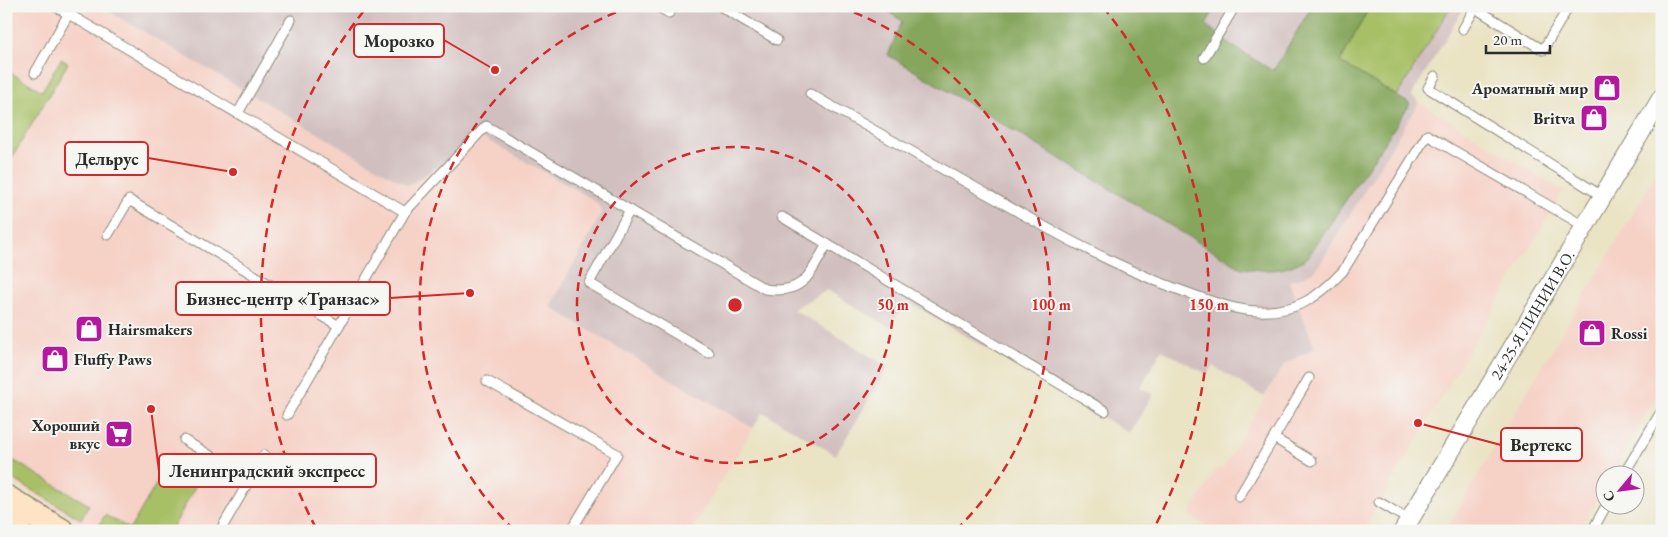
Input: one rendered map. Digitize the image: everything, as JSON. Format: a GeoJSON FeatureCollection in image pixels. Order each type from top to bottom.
{"type":"FeatureCollection","features":[{"type":"Feature","properties":{"kind":"main road"},"geometry":{"type":"LineString","coordinates":[[6,498],[61,531]]}},
{"type":"Feature","properties":{"kind":"main road"},"geometry":{"type":"LineString","coordinates":[[6,524],[18,531]]}},
{"type":"Feature","properties":{"kind":"street","name":"24-25-Я ЛИНИИ В.О."},"geometry":{"type":"LineString","coordinates":[[1406,526],[1662,96]]}},
{"type":"Feature","properties":{"kind":"lane"},"geometry":{"type":"LineString","coordinates":[[55,6],[71,10],[238,113],[406,212]]}},
{"type":"Feature","properties":{"kind":"lane"},"geometry":{"type":"LineString","coordinates":[[657,6],[669,13],[673,6]]}},
{"type":"Feature","properties":{"kind":"lane"},"geometry":{"type":"LineString","coordinates":[[720,6],[777,40]]}},
{"type":"Feature","properties":{"kind":"lane"},"geometry":{"type":"LineString","coordinates":[[1204,58],[1235,6]]}},
{"type":"Feature","properties":{"kind":"lane"},"geometry":{"type":"LineString","coordinates":[[1463,29],[1475,8],[1543,50],[1569,6]]}},
{"type":"Feature","properties":{"kind":"lane"},"geometry":{"type":"LineString","coordinates":[[35,73],[71,10]]}},
{"type":"Feature","properties":{"kind":"lane"},"geometry":{"type":"LineString","coordinates":[[238,113],[291,20]]}},
{"type":"Feature","properties":{"kind":"lane"},"geometry":{"type":"LineString","coordinates":[[1435,76],[1428,88],[1602,196]]}},
{"type":"Feature","properties":{"kind":"lane"},"geometry":{"type":"LineString","coordinates":[[810,94],[1077,246],[1135,274],[1222,305],[1248,310],[1284,310],[1308,302],[1327,288],[1343,271],[1427,135],[1584,226]]}},
{"type":"Feature","properties":{"kind":"lane"},"geometry":{"type":"LineString","coordinates":[[288,415],[406,212],[486,126],[765,288],[783,292],[799,285],[811,272],[827,244]]}},
{"type":"Feature","properties":{"kind":"lane"},"geometry":{"type":"LineString","coordinates":[[108,234],[129,200],[339,326]]}},
{"type":"Feature","properties":{"kind":"lane"},"geometry":{"type":"LineString","coordinates":[[630,210],[588,283],[709,353]]}},
{"type":"Feature","properties":{"kind":"lane"},"geometry":{"type":"LineString","coordinates":[[782,217],[1105,411]]}},
{"type":"Feature","properties":{"kind":"lane"},"geometry":{"type":"LineString","coordinates":[[1239,497],[1309,378]]}},
{"type":"Feature","properties":{"kind":"lane"},"geometry":{"type":"LineString","coordinates":[[487,382],[617,454],[571,531]]}},
{"type":"Feature","properties":{"kind":"lane"},"geometry":{"type":"LineString","coordinates":[[1630,464],[1662,410]]}},
{"type":"Feature","properties":{"kind":"lane"},"geometry":{"type":"LineString","coordinates":[[1274,438],[1312,461]]}},
{"type":"Feature","properties":{"kind":"lane"},"geometry":{"type":"LineString","coordinates":[[184,440],[250,479]]}},
{"type":"Feature","properties":{"kind":"lane"},"geometry":{"type":"LineString","coordinates":[[220,531],[264,455]]}},
{"type":"Feature","properties":{"kind":"lane"},"geometry":{"type":"LineString","coordinates":[[1379,502],[1406,526]]}},
{"type":"Feature","properties":{"kind":"lane"},"geometry":{"type":"LineString","coordinates":[[1592,531],[1601,514]]}},
{"type":"Feature","properties":{"kind":"shaded area"},"geometry":{"type":"Polygon","coordinates":[[[6,6],[99,6],[408,186],[482,137],[597,203],[601,210],[600,216],[550,307],[753,428],[691,531],[93,531],[6,478],[6,6]]]}},
{"type":"Feature","properties":{"kind":"shaded area"},"geometry":{"type":"Polygon","coordinates":[[[104,6],[1465,6],[1411,96],[1419,102],[1316,270],[1298,279],[1289,281],[1315,348],[1285,364],[1264,397],[1213,366],[1207,374],[1162,350],[1140,387],[1153,395],[1129,433],[907,301],[889,327],[827,290],[793,309],[888,367],[836,455],[763,412],[753,428],[550,307],[600,216],[601,210],[597,203],[590,198],[482,137],[408,186],[103,8],[104,6]]]}},
{"type":"Feature","properties":{"kind":"shaded area"},"geometry":{"type":"Polygon","coordinates":[[[1419,102],[1563,191],[1363,531],[1215,531],[1189,515],[1217,468],[1222,470],[1285,364],[1315,348],[1289,281],[1298,279],[1316,269],[1419,102]]]}},
{"type":"Feature","properties":{"kind":"shaded area"},"geometry":{"type":"Polygon","coordinates":[[[1662,165],[1662,388],[1617,464],[1596,464],[1596,501],[1579,531],[1445,531],[1662,165]]]}},
{"type":"Feature","properties":{"kind":"green space"},"geometry":{"type":"Polygon","coordinates":[[[880,6],[1216,6],[1206,25],[1234,47],[1273,71],[1312,6],[1370,6],[1340,62],[1410,104],[1308,257],[1292,266],[1276,270],[1241,268],[888,55],[902,21],[880,6]]]}},
{"type":"Feature","properties":{"kind":"green space"},"geometry":{"type":"Polygon","coordinates":[[[1370,6],[1451,6],[1397,96],[1340,62],[1370,6]]]}},
{"type":"Feature","properties":{"kind":"green space"},"geometry":{"type":"Polygon","coordinates":[[[61,59],[68,63],[6,168],[6,70],[42,91],[61,59]]]}},
{"type":"Feature","properties":{"kind":"green space"},"geometry":{"type":"Polygon","coordinates":[[[6,456],[89,505],[81,519],[6,475],[6,456]]]}},
{"type":"Feature","properties":{"kind":"green space"},"geometry":{"type":"Polygon","coordinates":[[[170,460],[200,478],[171,531],[100,531],[97,529],[105,515],[130,529],[170,460]]]}},
{"type":"Feature","properties":{"kind":"place","name":"Морозко"},"geometry":{"type":"Point","coordinates":[495,70]}},
{"type":"Feature","properties":{"kind":"place","name":"Ароматный мир"},"geometry":{"type":"Point","coordinates":[1607,88]}},
{"type":"Feature","properties":{"kind":"place","name":"Britva"},"geometry":{"type":"Point","coordinates":[1594,118]}},
{"type":"Feature","properties":{"kind":"place","name":"Дельрус"},"geometry":{"type":"Point","coordinates":[233,172]}},
{"type":"Feature","properties":{"kind":"place","name":"Бизнес-центр «Транзас»"},"geometry":{"type":"Point","coordinates":[470,293]}},
{"type":"Feature","properties":{"kind":"place","name":"Hairsmakers"},"geometry":{"type":"Point","coordinates":[89,329]}},
{"type":"Feature","properties":{"kind":"place","name":"Rossi"},"geometry":{"type":"Point","coordinates":[1592,333]}},
{"type":"Feature","properties":{"kind":"place","name":"Fluffy Paws"},"geometry":{"type":"Point","coordinates":[55,359]}},
{"type":"Feature","properties":{"kind":"place","name":"Ленинградский экспресс"},"geometry":{"type":"Point","coordinates":[151,409]}},
{"type":"Feature","properties":{"kind":"place","name":"Вертекс"},"geometry":{"type":"Point","coordinates":[1418,423]}},
{"type":"Feature","properties":{"kind":"place","name":"Хороший вкус"},"geometry":{"type":"Point","coordinates":[119,434]}}]}
